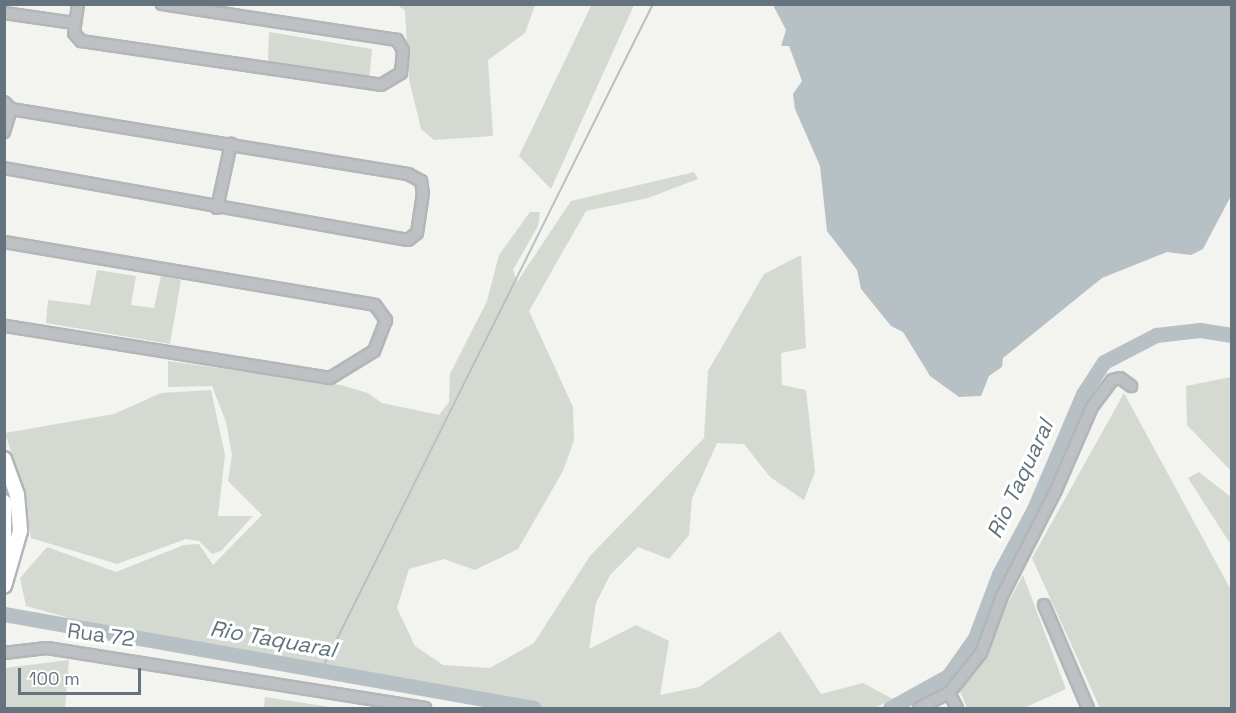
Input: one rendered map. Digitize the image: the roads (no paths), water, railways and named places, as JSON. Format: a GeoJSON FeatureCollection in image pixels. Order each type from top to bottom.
{"type":"FeatureCollection","features":[{"type":"Feature","properties":{"kind":"main road"},"geometry":{"type":"LineString","coordinates":[[4,459],[17,495],[20,531],[4,586]]}},
{"type":"Feature","properties":{"kind":"main road"},"geometry":{"type":"LineString","coordinates":[[4,502],[4,547]]}},
{"type":"Feature","properties":{"kind":"street"},"geometry":{"type":"LineString","coordinates":[[78,4],[74,23],[81,41],[381,85],[401,73],[403,50],[397,40],[162,4]]}},
{"type":"Feature","properties":{"kind":"street"},"geometry":{"type":"LineString","coordinates":[[4,13],[74,23]]}},
{"type":"Feature","properties":{"kind":"street"},"geometry":{"type":"LineString","coordinates":[[4,132],[8,105],[416,177],[423,193],[417,233],[399,239],[4,168]]}},
{"type":"Feature","properties":{"kind":"street"},"geometry":{"type":"LineString","coordinates":[[217,208],[231,144]]}},
{"type":"Feature","properties":{"kind":"street"},"geometry":{"type":"LineString","coordinates":[[4,242],[375,305],[386,320],[374,351],[330,378],[4,326]]}},
{"type":"Feature","properties":{"kind":"street"},"geometry":{"type":"LineString","coordinates":[[919,708],[949,693],[987,642],[1002,596],[1056,490],[1092,407],[1112,380],[1120,378],[1131,386]]}},
{"type":"Feature","properties":{"kind":"street"},"geometry":{"type":"LineString","coordinates":[[1044,605],[1088,708]]}},
{"type":"Feature","properties":{"kind":"street","name":"Rua 72"},"geometry":{"type":"LineString","coordinates":[[4,653],[47,648],[360,704],[425,708]]}},
{"type":"Feature","properties":{"kind":"street"},"geometry":{"type":"LineString","coordinates":[[949,693],[957,708]]}},
{"type":"Feature","properties":{"kind":"waterway"},"geometry":{"type":"LineString","coordinates":[[321,671],[653,4]]}},
{"type":"Feature","properties":{"kind":"waterway","name":"Rio Taquaral"},"geometry":{"type":"LineString","coordinates":[[890,708],[948,676],[975,638],[999,574],[1034,509],[1083,394],[1104,362],[1156,335],[1200,330],[1232,335]]}},
{"type":"Feature","properties":{"kind":"waterway","name":"Rio Taquaral"},"geometry":{"type":"LineString","coordinates":[[4,614],[534,708]]}}]}
